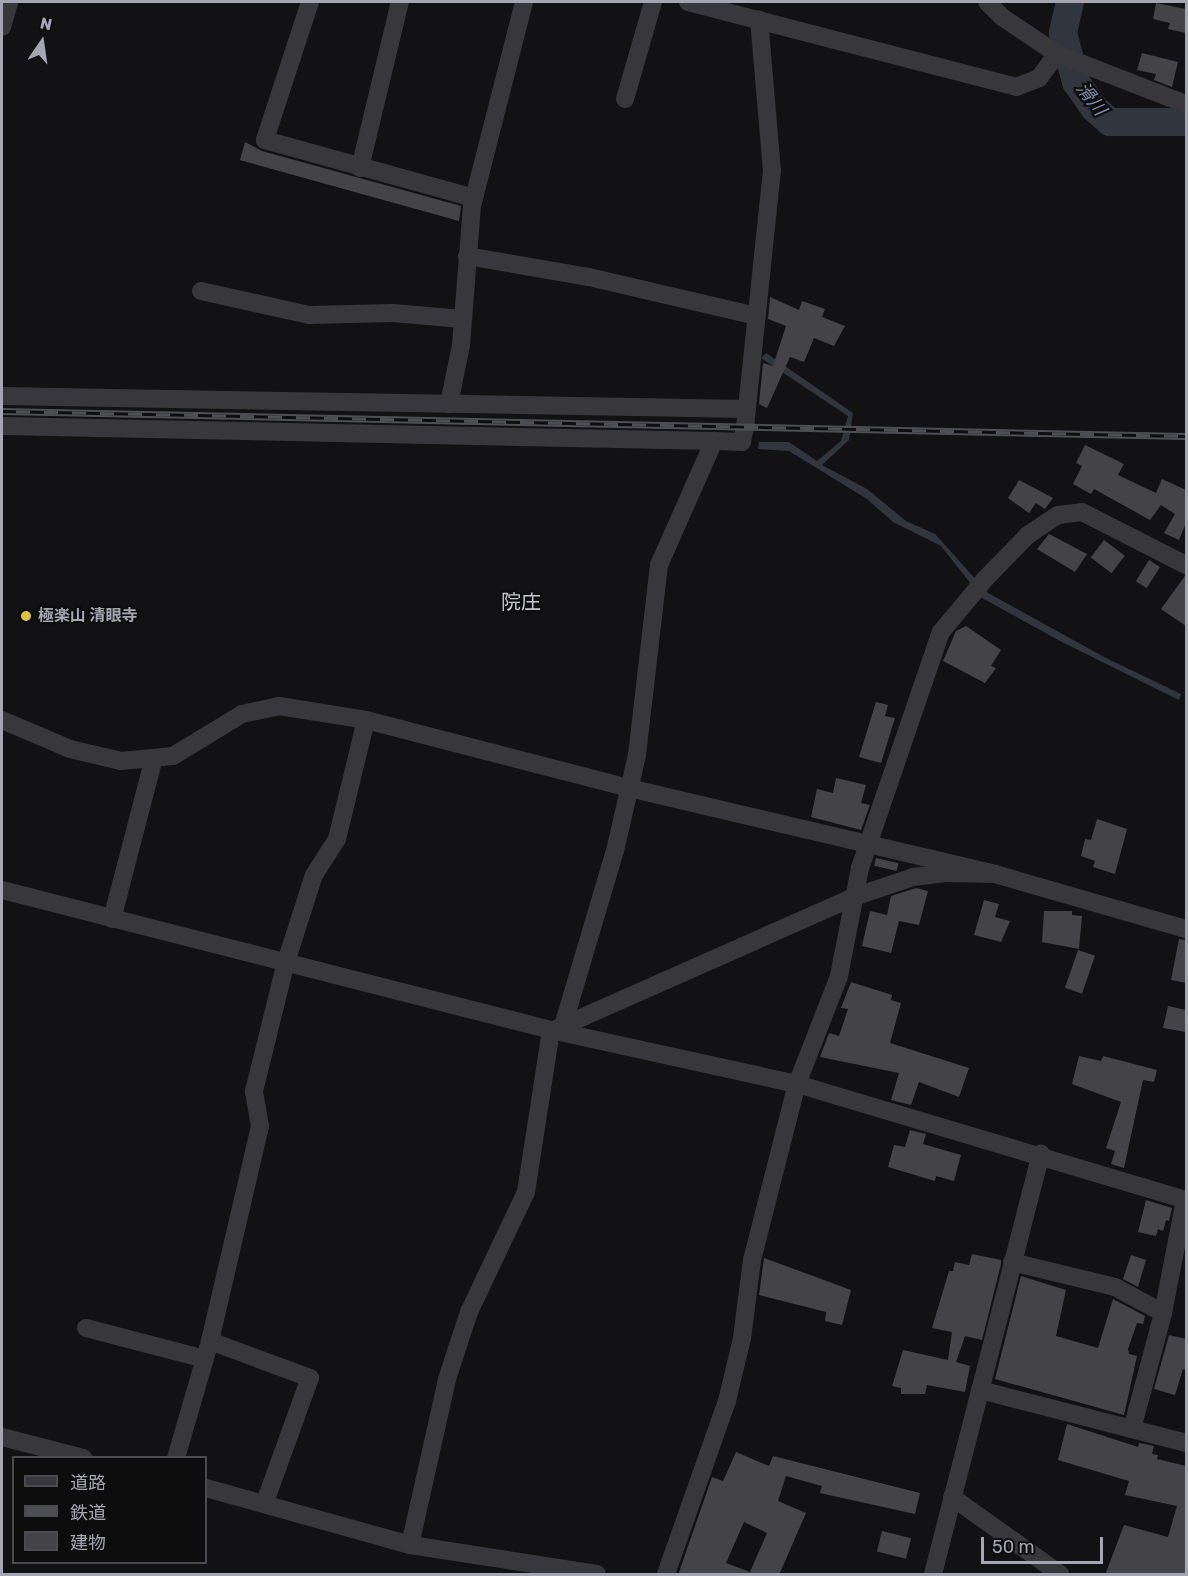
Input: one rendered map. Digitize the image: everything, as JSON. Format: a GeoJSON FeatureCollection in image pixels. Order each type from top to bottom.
{"type":"FeatureCollection","features":[{"type":"Feature","properties":{"kind":"street"},"geometry":{"type":"LineString","coordinates":[[2,27],[9,2]]}},
{"type":"Feature","properties":{"kind":"street"},"geometry":{"type":"LineString","coordinates":[[310,2],[265,140],[474,198]]}},
{"type":"Feature","properties":{"kind":"street"},"geometry":{"type":"LineString","coordinates":[[360,168],[400,2]]}},
{"type":"Feature","properties":{"kind":"street"},"geometry":{"type":"LineString","coordinates":[[449,404],[462,319],[474,198],[524,2]]}},
{"type":"Feature","properties":{"kind":"street"},"geometry":{"type":"LineString","coordinates":[[625,99],[653,2]]}},
{"type":"Feature","properties":{"kind":"street"},"geometry":{"type":"LineString","coordinates":[[687,2],[722,6],[759,20],[1016,87],[1039,78],[1057,54]]}},
{"type":"Feature","properties":{"kind":"street"},"geometry":{"type":"LineString","coordinates":[[987,2],[1002,17],[1057,54],[1186,104]]}},
{"type":"Feature","properties":{"kind":"street"},"geometry":{"type":"LineString","coordinates":[[2,426],[742,442],[772,171],[759,20]]}},
{"type":"Feature","properties":{"kind":"street"},"geometry":{"type":"LineString","coordinates":[[467,256],[589,277],[757,316]]}},
{"type":"Feature","properties":{"kind":"street"},"geometry":{"type":"LineString","coordinates":[[201,291],[309,315],[393,313],[462,319]]}},
{"type":"Feature","properties":{"kind":"street"},"geometry":{"type":"LineString","coordinates":[[2,396],[747,409]]}},
{"type":"Feature","properties":{"kind":"street"},"geometry":{"type":"LineString","coordinates":[[410,1545],[447,1379],[469,1312],[526,1192],[557,1028],[629,788],[637,755],[659,565],[714,441]]}},
{"type":"Feature","properties":{"kind":"street"},"geometry":{"type":"LineString","coordinates":[[666,1575],[727,1401],[742,1338],[752,1260],[797,1084],[839,976],[851,898],[867,845],[941,632],[969,595],[1028,535],[1058,515],[1082,512],[1186,561]]}},
{"type":"Feature","properties":{"kind":"street"},"geometry":{"type":"LineString","coordinates":[[2,720],[70,749],[121,761],[173,756],[242,714],[279,706],[366,720],[629,788],[995,874],[1186,929]]}},
{"type":"Feature","properties":{"kind":"street"},"geometry":{"type":"LineString","coordinates":[[177,1456],[210,1341],[260,1126],[254,1091],[286,962],[314,875],[337,839],[366,720]]}},
{"type":"Feature","properties":{"kind":"street"},"geometry":{"type":"LineString","coordinates":[[112,919],[154,758]]}},
{"type":"Feature","properties":{"kind":"street"},"geometry":{"type":"LineString","coordinates":[[557,1028],[851,898],[913,877],[946,873],[995,874]]}},
{"type":"Feature","properties":{"kind":"street"},"geometry":{"type":"LineString","coordinates":[[2,890],[286,962],[797,1084],[1041,1154],[1186,1200],[1163,1313],[1132,1429]]}},
{"type":"Feature","properties":{"kind":"street"},"geometry":{"type":"LineString","coordinates":[[933,1575],[1041,1154]]}},
{"type":"Feature","properties":{"kind":"street"},"geometry":{"type":"LineString","coordinates":[[1012,1262],[1115,1287],[1163,1313]]}},
{"type":"Feature","properties":{"kind":"street"},"geometry":{"type":"LineString","coordinates":[[86,1328],[205,1359]]}},
{"type":"Feature","properties":{"kind":"street"},"geometry":{"type":"LineString","coordinates":[[210,1341],[310,1378],[265,1502]]}},
{"type":"Feature","properties":{"kind":"street"},"geometry":{"type":"LineString","coordinates":[[980,1389],[1186,1443]]}},
{"type":"Feature","properties":{"kind":"street"},"geometry":{"type":"LineString","coordinates":[[2,1437],[75,1456]]}},
{"type":"Feature","properties":{"kind":"street"},"geometry":{"type":"LineString","coordinates":[[207,1488],[265,1502],[410,1545],[597,1575]]}},
{"type":"Feature","properties":{"kind":"street"},"geometry":{"type":"LineString","coordinates":[[952,1497],[1060,1575]]}},
{"type":"Feature","properties":{"kind":"shaded area"},"geometry":{"type":"Polygon","coordinates":[[[766,353],[853,413],[849,440],[822,465],[867,489],[906,521],[935,534],[988,593],[1106,658],[1181,694],[1179,700],[1062,642],[982,598],[941,546],[893,522],[867,499],[789,451],[758,449],[759,442],[789,442],[817,461],[841,441],[848,416],[761,358],[766,353]]]}},
{"type":"Feature","properties":{"kind":"building"},"geometry":{"type":"Polygon","coordinates":[[[1156,3],[1186,9],[1186,33],[1168,29],[1170,23],[1153,19],[1156,3]]]}},
{"type":"Feature","properties":{"kind":"building"},"geometry":{"type":"Polygon","coordinates":[[[1142,53],[1178,62],[1172,87],[1154,80],[1156,74],[1137,70],[1142,53]]]}},
{"type":"Feature","properties":{"kind":"building"},"geometry":{"type":"Polygon","coordinates":[[[245,142],[262,151],[461,206],[459,221],[240,160],[245,142]]]}},
{"type":"Feature","properties":{"kind":"building"},"geometry":{"type":"Polygon","coordinates":[[[770,297],[799,310],[802,301],[825,309],[822,317],[845,326],[834,346],[814,338],[804,362],[790,357],[767,408],[759,404],[763,363],[773,366],[786,326],[768,319],[770,297]]]}},
{"type":"Feature","properties":{"kind":"building"},"geometry":{"type":"Polygon","coordinates":[[[1085,445],[1124,464],[1118,475],[1156,493],[1162,479],[1186,490],[1186,523],[1179,540],[1164,533],[1175,514],[1161,505],[1150,520],[1094,489],[1091,494],[1073,484],[1082,466],[1076,463],[1085,445]]]}},
{"type":"Feature","properties":{"kind":"building"},"geometry":{"type":"Polygon","coordinates":[[[1019,480],[1053,498],[1045,509],[1036,503],[1029,513],[1008,498],[1019,480]]]}},
{"type":"Feature","properties":{"kind":"building"},"geometry":{"type":"Polygon","coordinates":[[[1049,534],[1087,554],[1075,572],[1037,549],[1049,534]]]}},
{"type":"Feature","properties":{"kind":"building"},"geometry":{"type":"Polygon","coordinates":[[[1104,540],[1125,556],[1112,573],[1091,558],[1104,540]]]}},
{"type":"Feature","properties":{"kind":"building"},"geometry":{"type":"Polygon","coordinates":[[[1149,560],[1160,567],[1147,588],[1136,581],[1149,560]]]}},
{"type":"Feature","properties":{"kind":"building"},"geometry":{"type":"Polygon","coordinates":[[[1186,576],[1186,626],[1161,609],[1186,576]]]}},
{"type":"Feature","properties":{"kind":"building"},"geometry":{"type":"Polygon","coordinates":[[[966,626],[1001,650],[991,666],[996,668],[985,683],[943,661],[956,631],[966,626]]]}},
{"type":"Feature","properties":{"kind":"building"},"geometry":{"type":"Polygon","coordinates":[[[876,702],[888,705],[885,716],[895,718],[881,763],[859,757],[876,702]]]}},
{"type":"Feature","properties":{"kind":"building"},"geometry":{"type":"Polygon","coordinates":[[[836,778],[866,785],[861,803],[870,805],[861,830],[811,817],[817,789],[833,793],[836,778]]]}},
{"type":"Feature","properties":{"kind":"building"},"geometry":{"type":"Polygon","coordinates":[[[1097,819],[1127,829],[1115,874],[1093,867],[1095,861],[1081,856],[1085,839],[1091,840],[1097,819]]]}},
{"type":"Feature","properties":{"kind":"building"},"geometry":{"type":"Polygon","coordinates":[[[876,858],[898,863],[897,871],[874,866],[876,858]]]}},
{"type":"Feature","properties":{"kind":"building"},"geometry":{"type":"Polygon","coordinates":[[[916,888],[928,891],[919,925],[899,921],[891,953],[862,946],[870,911],[887,915],[891,896],[916,888]]]}},
{"type":"Feature","properties":{"kind":"building"},"geometry":{"type":"Polygon","coordinates":[[[984,900],[999,904],[995,917],[1010,921],[1001,942],[974,935],[984,900]]]}},
{"type":"Feature","properties":{"kind":"building"},"geometry":{"type":"Polygon","coordinates":[[[1044,911],[1072,911],[1072,915],[1082,916],[1079,949],[1042,942],[1044,911]]]}},
{"type":"Feature","properties":{"kind":"building"},"geometry":{"type":"Polygon","coordinates":[[[1179,939],[1186,940],[1186,983],[1171,980],[1179,939]]]}},
{"type":"Feature","properties":{"kind":"building"},"geometry":{"type":"Polygon","coordinates":[[[1078,950],[1095,956],[1082,994],[1065,988],[1078,950]]]}},
{"type":"Feature","properties":{"kind":"building"},"geometry":{"type":"Polygon","coordinates":[[[851,982],[892,995],[891,1000],[901,1003],[890,1043],[969,1068],[959,1097],[919,1082],[911,1105],[891,1100],[899,1073],[820,1057],[829,1033],[839,1036],[848,1009],[841,1008],[851,982]]]}},
{"type":"Feature","properties":{"kind":"building"},"geometry":{"type":"Polygon","coordinates":[[[1168,1006],[1186,1010],[1186,1032],[1163,1028],[1168,1006]]]}},
{"type":"Feature","properties":{"kind":"building"},"geometry":{"type":"Polygon","coordinates":[[[1079,1056],[1101,1061],[1103,1056],[1157,1070],[1154,1082],[1143,1080],[1124,1168],[1111,1164],[1115,1151],[1106,1148],[1121,1102],[1072,1084],[1079,1056]]]}},
{"type":"Feature","properties":{"kind":"building"},"geometry":{"type":"Polygon","coordinates":[[[910,1130],[926,1134],[923,1144],[961,1155],[954,1181],[936,1176],[935,1181],[888,1167],[894,1145],[905,1147],[910,1130]]]}},
{"type":"Feature","properties":{"kind":"building"},"geometry":{"type":"Polygon","coordinates":[[[1146,1200],[1172,1208],[1169,1221],[1166,1220],[1163,1231],[1158,1229],[1156,1236],[1138,1232],[1146,1200]]]}},
{"type":"Feature","properties":{"kind":"building"},"geometry":{"type":"Polygon","coordinates":[[[972,1254],[1001,1260],[1001,1264],[982,1340],[965,1336],[956,1362],[970,1366],[965,1392],[927,1385],[925,1394],[901,1394],[901,1388],[892,1386],[903,1350],[948,1360],[952,1332],[932,1328],[949,1271],[953,1271],[955,1262],[969,1265],[972,1254]]]}},
{"type":"Feature","properties":{"kind":"building"},"geometry":{"type":"Polygon","coordinates":[[[1131,1255],[1146,1260],[1138,1287],[1123,1279],[1131,1255]]]}},
{"type":"Feature","properties":{"kind":"building"},"geometry":{"type":"Polygon","coordinates":[[[764,1258],[851,1290],[842,1325],[825,1321],[826,1312],[759,1295],[764,1258]]]}},
{"type":"Feature","properties":{"kind":"building"},"geometry":{"type":"Polygon","coordinates":[[[1021,1276],[1066,1290],[1056,1336],[1098,1348],[1113,1299],[1145,1316],[1143,1324],[1137,1323],[1128,1349],[1129,1354],[1137,1356],[1124,1415],[995,1379],[1021,1276]]]}},
{"type":"Feature","properties":{"kind":"building"},"geometry":{"type":"Polygon","coordinates":[[[1169,1335],[1186,1339],[1186,1370],[1183,1369],[1175,1395],[1154,1389],[1169,1335]]]}},
{"type":"Feature","properties":{"kind":"building"},"geometry":{"type":"Polygon","coordinates":[[[1067,1424],[1138,1447],[1139,1443],[1154,1446],[1152,1454],[1158,1455],[1157,1459],[1186,1466],[1186,1575],[1105,1575],[1124,1525],[1168,1537],[1177,1506],[1125,1495],[1129,1481],[1058,1460],[1067,1424]]]}},
{"type":"Feature","properties":{"kind":"building"},"geometry":{"type":"Polygon","coordinates":[[[736,1452],[769,1466],[773,1456],[920,1493],[915,1514],[820,1493],[822,1486],[786,1476],[778,1501],[806,1513],[779,1575],[678,1575],[712,1477],[723,1481],[736,1452]],[[744,1522],[726,1563],[750,1572],[767,1533],[744,1522]]]}},
{"type":"Feature","properties":{"kind":"building"},"geometry":{"type":"Polygon","coordinates":[[[882,1531],[911,1538],[906,1559],[877,1551],[882,1531]]]}},
{"type":"Feature","properties":{"kind":"waterway","name":"滑川"},"geometry":{"type":"LineString","coordinates":[[1070,2],[1063,33],[1076,82],[1095,109],[1110,122],[1186,122]]}},
{"type":"Feature","properties":{"kind":"railway"},"geometry":{"type":"LineString","coordinates":[[2,411],[1186,436]]}},
{"type":"Feature","properties":{"kind":"place","name":"極楽山 清眼寺"},"geometry":{"type":"Point","coordinates":[26,616]}},
{"type":"Feature","properties":{"kind":"district","name":"院庄"},"geometry":{"type":"Point","coordinates":[521,602]}}]}
